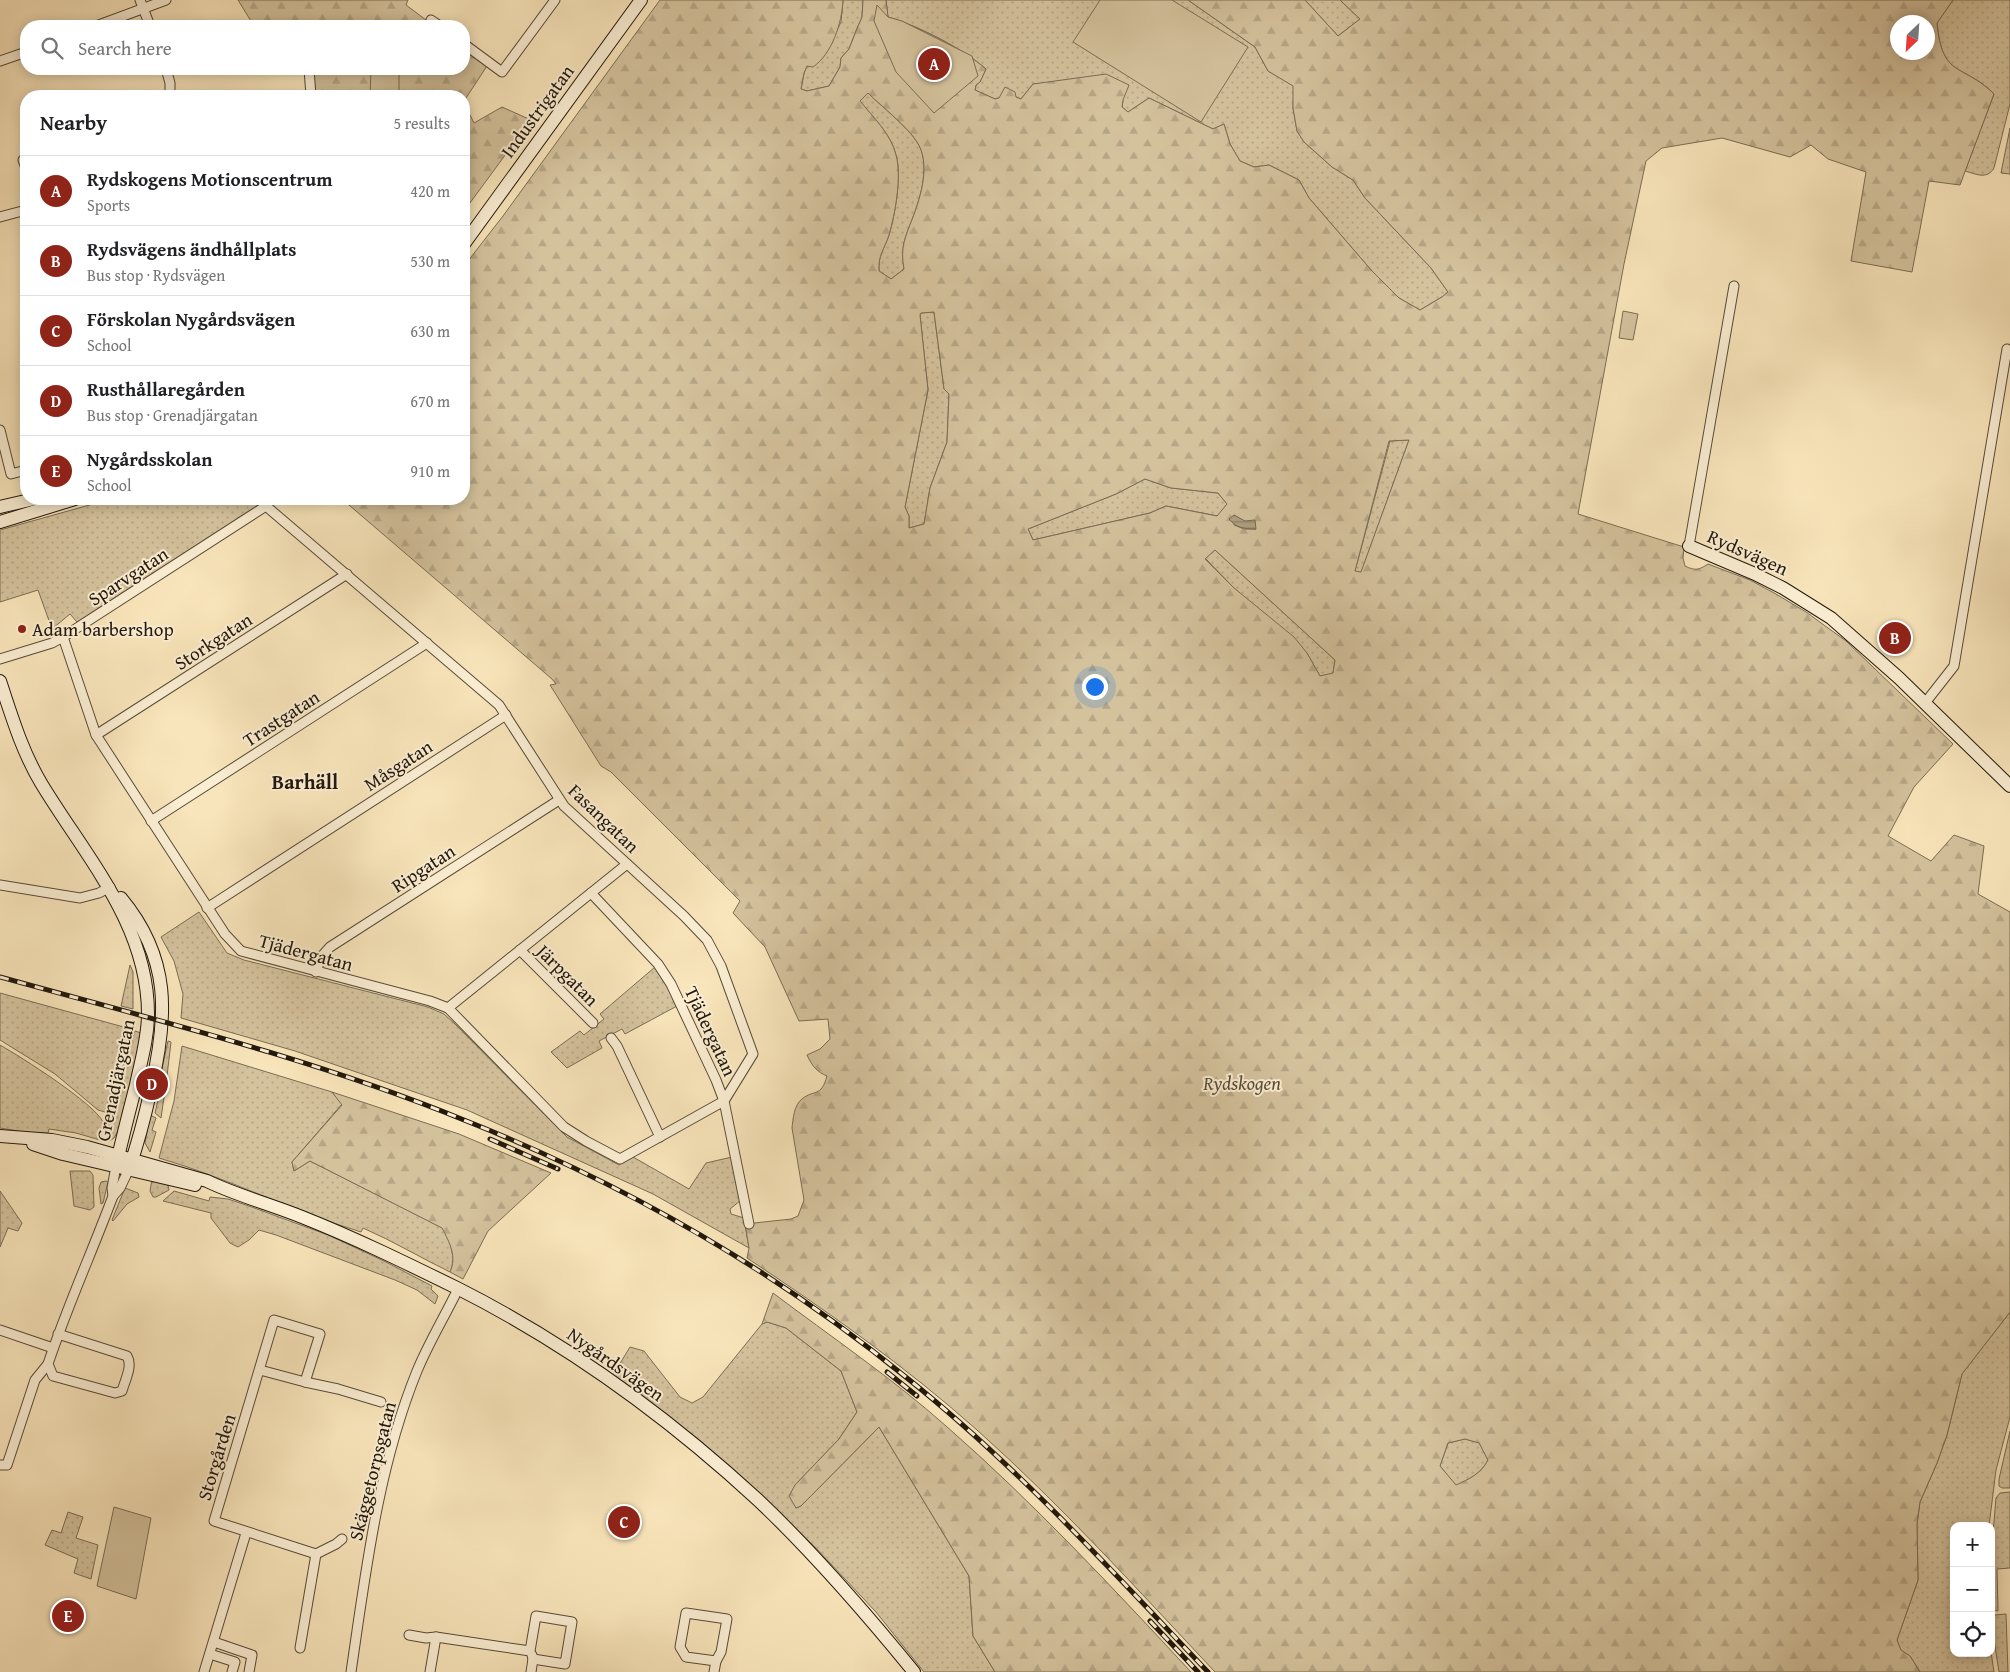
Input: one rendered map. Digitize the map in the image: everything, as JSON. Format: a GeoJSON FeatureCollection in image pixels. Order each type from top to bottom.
{"type":"FeatureCollection","features":[{"type":"Feature","properties":{"kind":"street"},"geometry":{"type":"LineString","coordinates":[[109,20],[142,4],[166,0]]}},
{"type":"Feature","properties":{"kind":"street"},"geometry":{"type":"LineString","coordinates":[[470,48],[502,72],[555,0]]}},
{"type":"Feature","properties":{"kind":"street","name":"Industrigatan"},"geometry":{"type":"LineString","coordinates":[[470,236],[641,0]]}},
{"type":"Feature","properties":{"kind":"street"},"geometry":{"type":"LineString","coordinates":[[142,4],[148,20]]}},
{"type":"Feature","properties":{"kind":"street"},"geometry":{"type":"LineString","coordinates":[[0,61],[20,54]]}},
{"type":"Feature","properties":{"kind":"street"},"geometry":{"type":"LineString","coordinates":[[168,75],[170,90]]}},
{"type":"Feature","properties":{"kind":"street"},"geometry":{"type":"LineString","coordinates":[[310,75],[311,90]]}},
{"type":"Feature","properties":{"kind":"street"},"geometry":{"type":"LineString","coordinates":[[0,217],[20,212]]}},
{"type":"Feature","properties":{"kind":"street","name":"Rydsvägen"},"geometry":{"type":"LineString","coordinates":[[1734,286],[1689,546],[1755,574],[1810,603],[1852,634],[2010,786]]}},
{"type":"Feature","properties":{"kind":"street"},"geometry":{"type":"LineString","coordinates":[[1925,703],[1954,666],[1974,534],[2007,349]]}},
{"type":"Feature","properties":{"kind":"street"},"geometry":{"type":"LineString","coordinates":[[0,430],[11,474],[20,472]]}},
{"type":"Feature","properties":{"kind":"street"},"geometry":{"type":"LineString","coordinates":[[0,507],[20,502]]}},
{"type":"Feature","properties":{"kind":"street"},"geometry":{"type":"LineString","coordinates":[[0,522],[56,505]]}},
{"type":"Feature","properties":{"kind":"street","name":"Fasangatan"},"geometry":{"type":"LineString","coordinates":[[266,506],[499,705],[559,800],[701,933],[721,966],[753,1054],[724,1101]]}},
{"type":"Feature","properties":{"kind":"street","name":"Sparvgatan"},"geometry":{"type":"LineString","coordinates":[[0,659],[52,643],[266,506]]}},
{"type":"Feature","properties":{"kind":"street","name":"Storkgatan"},"geometry":{"type":"LineString","coordinates":[[96,736],[347,574]]}},
{"type":"Feature","properties":{"kind":"street","name":"Tjädergatan"},"geometry":{"type":"LineString","coordinates":[[62,637],[96,736],[230,941],[241,951],[430,1001],[448,1008],[564,1126],[586,1141],[620,1159],[724,1101],[671,984],[658,964],[591,894]]}},
{"type":"Feature","properties":{"kind":"street","name":"Trastgatan"},"geometry":{"type":"LineString","coordinates":[[151,821],[428,644]]}},
{"type":"Feature","properties":{"kind":"street","name":"Grenadjärgatan"},"geometry":{"type":"LineString","coordinates":[[0,681],[18,735],[32,767],[59,812],[110,887],[128,907],[148,941],[157,968],[163,1002],[160,1045],[145,1114],[131,1164]]}},
{"type":"Feature","properties":{"kind":"street","name":"Måsgatan"},"geometry":{"type":"LineString","coordinates":[[207,908],[506,716]]}},
{"type":"Feature","properties":{"kind":"street","name":"Ripgatan"},"geometry":{"type":"LineString","coordinates":[[316,972],[321,957],[330,947],[559,800]]}},
{"type":"Feature","properties":{"kind":"street","name":"Järpgatan"},"geometry":{"type":"LineString","coordinates":[[448,1008],[627,864]]}},
{"type":"Feature","properties":{"kind":"street"},"geometry":{"type":"LineString","coordinates":[[0,885],[80,898],[99,893],[110,887]]}},
{"type":"Feature","properties":{"kind":"street","name":"Grenadjärgatan"},"geometry":{"type":"LineString","coordinates":[[110,887],[136,942],[147,990],[148,1015],[145,1045],[117,1161]]}},
{"type":"Feature","properties":{"kind":"street","name":"Järpgatan"},"geometry":{"type":"LineString","coordinates":[[520,950],[593,1023]]}},
{"type":"Feature","properties":{"kind":"street"},"geometry":{"type":"LineString","coordinates":[[611,1038],[660,1136]]}},
{"type":"Feature","properties":{"kind":"street"},"geometry":{"type":"LineString","coordinates":[[724,1101],[749,1224]]}},
{"type":"Feature","properties":{"kind":"street","name":"Nygårdsvägen"},"geometry":{"type":"LineString","coordinates":[[0,1136],[18,1139],[63,1154],[131,1164],[205,1188],[224,1189],[273,1206],[352,1238],[458,1289],[518,1321],[572,1355],[653,1413],[758,1500],[810,1552],[870,1618],[914,1672]]}},
{"type":"Feature","properties":{"kind":"street"},"geometry":{"type":"LineString","coordinates":[[113,1196],[112,1188],[117,1161]]}},
{"type":"Feature","properties":{"kind":"street"},"geometry":{"type":"LineString","coordinates":[[3,1465],[35,1380],[48,1364],[113,1196],[120,1188],[131,1164]]}},
{"type":"Feature","properties":{"kind":"street","name":"Skäggetorpsgatan"},"geometry":{"type":"LineString","coordinates":[[351,1672],[369,1543],[380,1489],[394,1437],[417,1371],[458,1289]]}},
{"type":"Feature","properties":{"kind":"street","name":"Storgården"},"geometry":{"type":"LineString","coordinates":[[305,1382],[320,1334],[274,1320],[214,1521],[246,1533],[316,1554]]}},
{"type":"Feature","properties":{"kind":"street"},"geometry":{"type":"LineString","coordinates":[[0,1330],[53,1348]]}},
{"type":"Feature","properties":{"kind":"street"},"geometry":{"type":"LineString","coordinates":[[48,1364],[53,1376],[115,1393],[122,1391],[129,1369],[130,1360],[127,1356],[58,1334]]}},
{"type":"Feature","properties":{"kind":"street"},"geometry":{"type":"LineString","coordinates":[[260,1370],[338,1389],[380,1402]]}},
{"type":"Feature","properties":{"kind":"street"},"geometry":{"type":"LineString","coordinates":[[204,1672],[246,1533]]}},
{"type":"Feature","properties":{"kind":"street"},"geometry":{"type":"LineString","coordinates":[[300,1648],[316,1554],[342,1539]]}},
{"type":"Feature","properties":{"kind":"street"},"geometry":{"type":"LineString","coordinates":[[714,1672],[716,1661],[721,1652],[727,1619],[686,1612],[680,1647],[686,1657],[716,1661]]}},
{"type":"Feature","properties":{"kind":"street"},"geometry":{"type":"LineString","coordinates":[[409,1635],[532,1655],[565,1664],[572,1622],[536,1616],[532,1655],[531,1672]]}},
{"type":"Feature","properties":{"kind":"street"},"geometry":{"type":"LineString","coordinates":[[430,1672],[436,1638]]}},
{"type":"Feature","properties":{"kind":"street"},"geometry":{"type":"LineString","coordinates":[[214,1642],[252,1655],[249,1672]]}},
{"type":"Feature","properties":{"kind":"street"},"geometry":{"type":"LineString","coordinates":[[210,1654],[235,1662],[232,1672]]}},
{"type":"Feature","properties":{"kind":"green space"},"geometry":{"type":"Polygon","coordinates":[[[238,0],[408,0],[406,5],[426,20],[250,20],[238,0]]]}},
{"type":"Feature","properties":{"kind":"green space","name":"Rydskogen"},"geometry":{"type":"Polygon","coordinates":[[[660,0],[843,0],[841,18],[831,46],[813,67],[807,66],[804,73],[801,89],[807,91],[829,86],[840,67],[841,58],[849,49],[862,17],[863,0],[886,0],[888,17],[940,39],[976,61],[986,69],[975,90],[995,99],[999,98],[1005,87],[1015,92],[1016,97],[1021,99],[1033,84],[1106,74],[1129,85],[1122,107],[1128,112],[1149,98],[1213,129],[1224,124],[1230,144],[1240,161],[1254,167],[1269,165],[1299,180],[1309,198],[1372,271],[1399,298],[1420,310],[1448,292],[1431,268],[1365,198],[1353,180],[1332,167],[1304,142],[1297,131],[1293,108],[1293,86],[1268,71],[1255,47],[1188,0],[1305,0],[1338,36],[1360,19],[1340,0],[1953,0],[1937,23],[1944,53],[1949,62],[1956,68],[1983,84],[1994,94],[1960,185],[1929,181],[1912,272],[1851,261],[1866,172],[1828,159],[1811,145],[1790,157],[1722,138],[1662,148],[1646,161],[1624,264],[1578,514],[1684,547],[1683,558],[1685,566],[1697,569],[1708,564],[1750,580],[1806,612],[1846,641],[1953,744],[1914,787],[1888,836],[1931,861],[1954,835],[1984,846],[1978,894],[2010,912],[2010,1312],[1962,1374],[1947,1435],[1920,1502],[1917,1524],[1918,1580],[1897,1640],[1901,1650],[1910,1656],[1920,1672],[1215,1672],[1069,1518],[950,1406],[865,1340],[747,1258],[749,1248],[745,1224],[791,1219],[798,1216],[804,1200],[792,1128],[799,1102],[806,1096],[820,1090],[825,1083],[827,1076],[815,1068],[807,1055],[820,1049],[830,1039],[828,1019],[799,1021],[765,947],[733,913],[740,901],[611,772],[601,766],[550,685],[556,684],[552,679],[349,505],[470,505],[470,258],[503,216],[660,0]],[[868,93],[860,101],[890,140],[894,147],[898,164],[895,206],[889,235],[880,257],[879,265],[879,271],[891,279],[904,269],[904,243],[921,190],[924,169],[923,160],[921,150],[913,136],[868,93]],[[934,312],[921,313],[920,315],[928,390],[905,507],[909,516],[909,528],[924,524],[930,488],[947,442],[949,394],[944,389],[934,312]],[[1409,440],[1389,441],[1355,571],[1361,572],[1409,440]],[[1145,479],[1116,494],[1028,529],[1033,540],[1150,513],[1166,506],[1217,516],[1227,504],[1218,493],[1171,488],[1145,479]],[[1234,515],[1234,525],[1244,529],[1256,529],[1234,515]],[[1215,550],[1205,559],[1234,588],[1294,637],[1307,653],[1320,676],[1333,673],[1335,660],[1215,550]],[[1465,1439],[1448,1443],[1440,1466],[1456,1485],[1478,1472],[1488,1460],[1479,1443],[1465,1439]]]}},
{"type":"Feature","properties":{"kind":"green space"},"geometry":{"type":"Polygon","coordinates":[[[843,0],[863,0],[862,17],[849,49],[841,58],[840,67],[829,86],[807,91],[801,89],[807,66],[826,53],[841,22],[843,0]]]}},
{"type":"Feature","properties":{"kind":"green space"},"geometry":{"type":"Polygon","coordinates":[[[886,0],[1188,0],[1255,47],[1268,71],[1294,86],[1293,108],[1297,131],[1304,142],[1332,167],[1353,180],[1365,198],[1431,268],[1448,292],[1420,310],[1399,298],[1372,271],[1309,198],[1299,180],[1269,165],[1254,167],[1240,161],[1230,144],[1224,124],[1213,129],[1149,98],[1128,112],[1122,107],[1123,100],[1052,83],[1033,84],[1021,99],[1016,97],[995,99],[975,90],[986,69],[965,53],[939,38],[888,17],[886,0]]]}},
{"type":"Feature","properties":{"kind":"green space"},"geometry":{"type":"Polygon","coordinates":[[[1100,0],[1172,0],[1248,47],[1201,122],[1073,42],[1100,0]]]}},
{"type":"Feature","properties":{"kind":"green space"},"geometry":{"type":"Polygon","coordinates":[[[1305,0],[1340,0],[1360,19],[1338,36],[1305,0]]]}},
{"type":"Feature","properties":{"kind":"green space"},"geometry":{"type":"Polygon","coordinates":[[[1953,0],[2010,0],[2010,104],[1994,168],[1985,175],[1977,175],[1965,171],[1994,94],[1983,84],[1956,68],[1949,62],[1944,53],[1937,23],[1953,0]]]}},
{"type":"Feature","properties":{"kind":"green space"},"geometry":{"type":"Polygon","coordinates":[[[877,5],[888,17],[902,21],[972,56],[978,76],[934,113],[896,72],[874,21],[877,5]]]}},
{"type":"Feature","properties":{"kind":"green space"},"geometry":{"type":"Polygon","coordinates":[[[470,53],[487,66],[470,92],[470,90],[315,90],[314,75],[470,75],[470,53]]]}},
{"type":"Feature","properties":{"kind":"green space"},"geometry":{"type":"Polygon","coordinates":[[[371,75],[399,75],[399,90],[370,90],[371,75]]]}},
{"type":"Feature","properties":{"kind":"green space"},"geometry":{"type":"Polygon","coordinates":[[[868,93],[913,136],[921,150],[923,159],[924,169],[921,189],[904,243],[904,269],[891,279],[879,271],[879,265],[893,217],[897,195],[898,163],[894,147],[886,133],[859,101],[868,93]]]}},
{"type":"Feature","properties":{"kind":"green space"},"geometry":{"type":"Polygon","coordinates":[[[502,107],[531,120],[470,203],[470,115],[474,123],[502,107]]]}},
{"type":"Feature","properties":{"kind":"green space"},"geometry":{"type":"Polygon","coordinates":[[[2010,128],[2010,174],[2001,173],[2010,128]]]}},
{"type":"Feature","properties":{"kind":"green space"},"geometry":{"type":"Polygon","coordinates":[[[1623,311],[1638,314],[1633,340],[1619,338],[1623,311]]]}},
{"type":"Feature","properties":{"kind":"green space"},"geometry":{"type":"Polygon","coordinates":[[[934,312],[944,389],[949,394],[947,442],[930,488],[924,524],[909,528],[909,516],[905,507],[928,390],[920,315],[921,313],[934,312]]]}},
{"type":"Feature","properties":{"kind":"green space"},"geometry":{"type":"Polygon","coordinates":[[[1409,440],[1361,573],[1355,571],[1390,441],[1409,440]]]}},
{"type":"Feature","properties":{"kind":"green space"},"geometry":{"type":"Polygon","coordinates":[[[1145,479],[1171,488],[1218,493],[1227,504],[1218,516],[1166,506],[1150,513],[1033,540],[1028,529],[1116,494],[1145,479]]]}},
{"type":"Feature","properties":{"kind":"green space"},"geometry":{"type":"Polygon","coordinates":[[[90,505],[258,505],[77,622],[70,614],[52,629],[38,590],[0,602],[0,530],[90,505]]]}},
{"type":"Feature","properties":{"kind":"green space"},"geometry":{"type":"Polygon","coordinates":[[[1215,550],[1335,660],[1333,674],[1320,676],[1307,653],[1234,588],[1205,558],[1215,550]]]}},
{"type":"Feature","properties":{"kind":"green space"},"geometry":{"type":"Polygon","coordinates":[[[199,912],[227,953],[244,960],[428,1007],[444,1014],[567,1137],[619,1165],[633,1157],[689,1189],[706,1163],[732,1157],[741,1200],[730,1209],[731,1214],[744,1218],[749,1248],[653,1194],[467,1110],[295,1051],[181,1018],[183,994],[174,961],[161,937],[199,912]]]}},
{"type":"Feature","properties":{"kind":"green space"},"geometry":{"type":"Polygon","coordinates":[[[130,965],[133,972],[133,1009],[121,1006],[130,965]]]}},
{"type":"Feature","properties":{"kind":"green space"},"geometry":{"type":"Polygon","coordinates":[[[655,967],[663,977],[677,1006],[625,1034],[622,1029],[599,1041],[602,1048],[567,1068],[551,1052],[580,1031],[584,1035],[604,1019],[600,1014],[655,967]]]}},
{"type":"Feature","properties":{"kind":"green space"},"geometry":{"type":"Polygon","coordinates":[[[0,993],[131,1029],[105,1112],[98,1110],[55,1074],[0,1040],[0,993]]]}},
{"type":"Feature","properties":{"kind":"green space"},"geometry":{"type":"Polygon","coordinates":[[[135,1031],[141,1033],[141,1040],[119,1129],[114,1138],[108,1142],[108,1128],[113,1100],[135,1031]]]}},
{"type":"Feature","properties":{"kind":"green space"},"geometry":{"type":"Polygon","coordinates":[[[168,1041],[171,1042],[167,1076],[159,1082],[168,1041]]]}},
{"type":"Feature","properties":{"kind":"green space"},"geometry":{"type":"Polygon","coordinates":[[[0,1045],[72,1092],[97,1114],[103,1122],[100,1140],[76,1133],[49,1129],[48,1133],[30,1133],[0,1128],[0,1045]]]}},
{"type":"Feature","properties":{"kind":"green space"},"geometry":{"type":"Polygon","coordinates":[[[182,1046],[332,1092],[342,1104],[292,1162],[294,1171],[310,1161],[443,1228],[453,1255],[450,1272],[363,1228],[361,1232],[335,1224],[210,1175],[159,1158],[174,1101],[182,1046]]]}},
{"type":"Feature","properties":{"kind":"green space"},"geometry":{"type":"Polygon","coordinates":[[[162,1083],[166,1084],[161,1118],[155,1113],[162,1083]]]}},
{"type":"Feature","properties":{"kind":"green space"},"geometry":{"type":"Polygon","coordinates":[[[332,1092],[459,1134],[551,1173],[488,1231],[463,1279],[450,1272],[453,1255],[442,1228],[310,1161],[294,1171],[292,1162],[342,1105],[332,1092]]]}},
{"type":"Feature","properties":{"kind":"green space"},"geometry":{"type":"Polygon","coordinates":[[[150,1115],[156,1118],[152,1130],[156,1132],[150,1152],[145,1143],[150,1115]]]}},
{"type":"Feature","properties":{"kind":"green space"},"geometry":{"type":"Polygon","coordinates":[[[70,1171],[90,1171],[93,1175],[94,1207],[90,1210],[74,1206],[70,1171]]]}},
{"type":"Feature","properties":{"kind":"green space"},"geometry":{"type":"Polygon","coordinates":[[[152,1179],[168,1185],[169,1190],[153,1197],[150,1191],[152,1179]]]}},
{"type":"Feature","properties":{"kind":"green space"},"geometry":{"type":"Polygon","coordinates":[[[101,1182],[108,1182],[103,1203],[101,1204],[99,1188],[101,1182]]]}},
{"type":"Feature","properties":{"kind":"green space"},"geometry":{"type":"Polygon","coordinates":[[[125,1188],[138,1193],[139,1197],[127,1204],[113,1221],[112,1220],[125,1188]]]}},
{"type":"Feature","properties":{"kind":"green space"},"geometry":{"type":"Polygon","coordinates":[[[0,1191],[22,1223],[18,1231],[8,1228],[0,1247],[0,1191]]]}},
{"type":"Feature","properties":{"kind":"green space"},"geometry":{"type":"Polygon","coordinates":[[[174,1191],[209,1201],[210,1197],[228,1199],[328,1235],[432,1286],[431,1289],[438,1296],[435,1304],[417,1290],[395,1280],[259,1230],[238,1247],[230,1243],[211,1218],[211,1213],[163,1201],[174,1191]]]}},
{"type":"Feature","properties":{"kind":"green space"},"geometry":{"type":"Polygon","coordinates":[[[773,1293],[904,1391],[979,1455],[1072,1546],[1191,1672],[995,1672],[973,1636],[969,1576],[879,1427],[801,1506],[796,1508],[789,1496],[795,1485],[839,1439],[857,1412],[841,1371],[786,1328],[767,1322],[762,1324],[773,1293]]]}},
{"type":"Feature","properties":{"kind":"green space"},"geometry":{"type":"Polygon","coordinates":[[[2010,1312],[2010,1417],[1996,1470],[1990,1522],[1950,1522],[1950,1657],[1992,1657],[1994,1672],[1920,1672],[1910,1656],[1901,1651],[1897,1640],[1918,1580],[1917,1524],[1920,1502],[1947,1435],[1962,1374],[2010,1312]]]}},
{"type":"Feature","properties":{"kind":"green space"},"geometry":{"type":"Polygon","coordinates":[[[767,1322],[786,1328],[841,1371],[857,1412],[839,1439],[795,1485],[796,1508],[801,1506],[879,1427],[969,1576],[973,1636],[995,1672],[924,1672],[876,1612],[815,1547],[745,1480],[613,1375],[630,1347],[644,1351],[680,1397],[692,1403],[703,1397],[762,1324],[767,1322]]]}},
{"type":"Feature","properties":{"kind":"green space"},"geometry":{"type":"Polygon","coordinates":[[[2010,1431],[2010,1488],[2002,1488],[1999,1486],[1999,1479],[2010,1431]]]}},
{"type":"Feature","properties":{"kind":"green space"},"geometry":{"type":"Polygon","coordinates":[[[1465,1439],[1480,1443],[1488,1460],[1478,1473],[1456,1486],[1440,1466],[1448,1443],[1465,1439]]]}},
{"type":"Feature","properties":{"kind":"green space"},"geometry":{"type":"Polygon","coordinates":[[[2010,1492],[2010,1568],[1997,1569],[1998,1611],[1995,1610],[1994,1522],[1996,1498],[2000,1493],[2010,1492]]]}},
{"type":"Feature","properties":{"kind":"green space"},"geometry":{"type":"Polygon","coordinates":[[[114,1507],[151,1518],[136,1599],[97,1586],[114,1507]]]}},
{"type":"Feature","properties":{"kind":"green space"},"geometry":{"type":"Polygon","coordinates":[[[68,1512],[83,1517],[76,1538],[98,1545],[91,1579],[74,1573],[78,1559],[45,1545],[52,1530],[61,1533],[68,1512]]]}},
{"type":"Feature","properties":{"kind":"green space"},"geometry":{"type":"Polygon","coordinates":[[[2006,1614],[2008,1672],[1999,1672],[1995,1646],[1995,1615],[2006,1614]]]}},
{"type":"Feature","properties":{"kind":"shaded area"},"geometry":{"type":"Polygon","coordinates":[[[1234,515],[1245,521],[1255,520],[1256,529],[1238,526],[1229,519],[1234,515]]]}},
{"type":"Feature","properties":{"kind":"railway"},"geometry":{"type":"LineString","coordinates":[[0,977],[292,1059],[407,1098],[464,1120],[582,1172],[695,1232],[804,1301],[856,1338],[948,1412],[1025,1483],[1099,1557],[1208,1672]]}},
{"type":"Feature","properties":{"kind":"railway"},"geometry":{"type":"LineString","coordinates":[[490,1139],[558,1169]]}},
{"type":"Feature","properties":{"kind":"railway"},"geometry":{"type":"LineString","coordinates":[[887,1372],[917,1396]]}},
{"type":"Feature","properties":{"kind":"railway"},"geometry":{"type":"LineString","coordinates":[[1150,1621],[1198,1672]]}},
{"type":"Feature","properties":{"kind":"place","name":"Rydskogens Motionscentrum"},"geometry":{"type":"Point","coordinates":[934,64]}},
{"type":"Feature","properties":{"kind":"place","name":"Adam barbershop"},"geometry":{"type":"Point","coordinates":[22,629]}},
{"type":"Feature","properties":{"kind":"place","name":"Rydsvägens ändhållplats"},"geometry":{"type":"Point","coordinates":[1895,638]}},
{"type":"Feature","properties":{"kind":"place","name":"Rusthållaregården"},"geometry":{"type":"Point","coordinates":[152,1084]}},
{"type":"Feature","properties":{"kind":"place","name":"Förskolan Nygårdsvägen"},"geometry":{"type":"Point","coordinates":[624,1522]}},
{"type":"Feature","properties":{"kind":"place","name":"Nygårdsskolan"},"geometry":{"type":"Point","coordinates":[68,1616]}},
{"type":"Feature","properties":{"kind":"district","name":"Barhäll"},"geometry":{"type":"Point","coordinates":[305,781]}}]}
